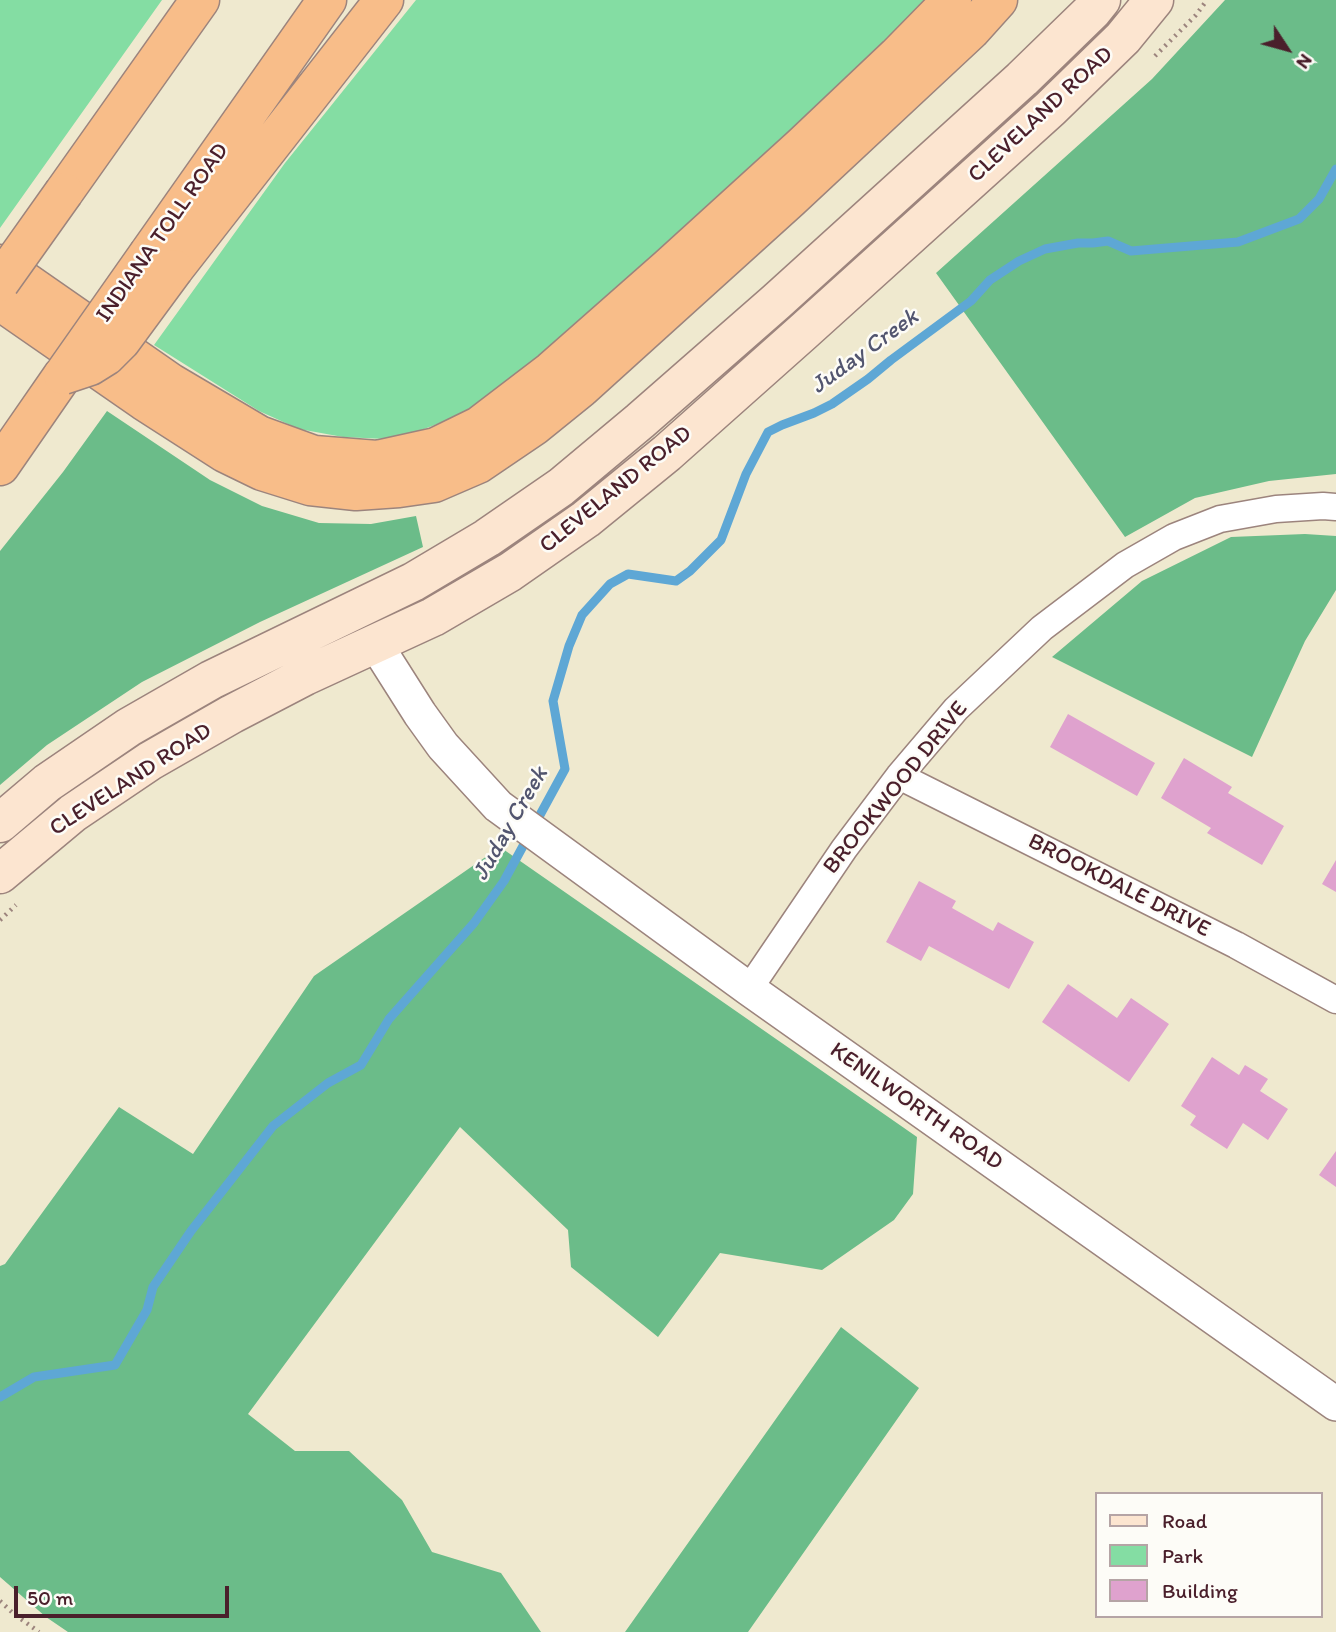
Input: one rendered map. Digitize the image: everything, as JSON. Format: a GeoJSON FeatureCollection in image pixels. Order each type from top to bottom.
{"type":"FeatureCollection","features":[{"type":"Feature","properties":{"kind":"highway"},"geometry":{"type":"LineString","coordinates":[[0,282],[200,0]]}},
{"type":"Feature","properties":{"kind":"highway","name":"INDIANA TOLL ROAD"},"geometry":{"type":"LineString","coordinates":[[162,261],[327,0]]}},
{"type":"Feature","properties":{"kind":"highway"},"geometry":{"type":"LineString","coordinates":[[9,453],[63,375],[90,366],[106,356],[130,329],[162,261],[384,0]]}},
{"type":"Feature","properties":{"kind":"highway"},"geometry":{"type":"LineString","coordinates":[[0,264],[170,383],[259,435],[313,454],[377,460],[436,447],[479,426],[551,370],[802,146],[952,0]]}},
{"type":"Feature","properties":{"kind":"highway"},"geometry":{"type":"LineString","coordinates":[[0,301],[144,401],[225,453],[261,471],[310,486],[356,491],[434,483],[478,464],[534,426],[581,388],[961,39],[998,0]]}},
{"type":"Feature","properties":{"kind":"main road","name":"CLEVELAND ROAD"},"geometry":{"type":"LineString","coordinates":[[0,823],[47,783],[129,727],[211,680],[413,582],[488,538],[561,487],[796,284],[1022,79],[1101,0]]}},
{"type":"Feature","properties":{"kind":"main road","name":"CLEVELAND ROAD"},"geometry":{"type":"LineString","coordinates":[[9,888],[73,813],[150,761],[305,676],[433,617],[510,572],[586,519],[667,453],[1050,109],[1123,38],[1154,0]]}},
{"type":"Feature","properties":{"kind":"street","name":"BROOKWOOD DRIVE"},"geometry":{"type":"LineString","coordinates":[[749,989],[844,849],[900,776],[965,700],[1042,628],[1125,565],[1174,537],[1220,519],[1276,509],[1336,506]]}},
{"type":"Feature","properties":{"kind":"street","name":"KENILWORTH ROAD"},"geometry":{"type":"LineString","coordinates":[[375,643],[443,747],[498,806],[749,989],[1336,1404]]}},
{"type":"Feature","properties":{"kind":"street","name":"BROOKDALE DRIVE"},"geometry":{"type":"LineString","coordinates":[[900,776],[1236,945],[1336,1000]]}},
{"type":"Feature","properties":{"kind":"path"},"geometry":{"type":"LineString","coordinates":[[0,920],[9,888]]}},
{"type":"Feature","properties":{"kind":"path"},"geometry":{"type":"LineString","coordinates":[[0,1601],[39,1632]]}},
{"type":"Feature","properties":{"kind":"green space"},"geometry":{"type":"Polygon","coordinates":[[[0,0],[162,0],[0,228],[0,0]]]}},
{"type":"Feature","properties":{"kind":"green space"},"geometry":{"type":"Polygon","coordinates":[[[416,0],[928,0],[896,35],[587,319],[487,397],[456,417],[416,432],[385,439],[343,437],[299,429],[259,411],[154,345],[285,163],[416,0]]]}},
{"type":"Feature","properties":{"kind":"green space"},"geometry":{"type":"Polygon","coordinates":[[[1225,0],[1336,0],[1336,474],[1269,481],[1195,498],[1125,537],[936,273],[1152,79],[1225,0]]]}},
{"type":"Feature","properties":{"kind":"green space"},"geometry":{"type":"Polygon","coordinates":[[[107,411],[210,480],[262,506],[319,523],[371,524],[416,516],[423,547],[260,622],[142,682],[47,745],[0,785],[0,551],[107,411]]]}},
{"type":"Feature","properties":{"kind":"green space"},"geometry":{"type":"Polygon","coordinates":[[[1305,534],[1336,536],[1336,590],[1305,641],[1252,757],[1052,657],[1142,581],[1231,537],[1305,534]]]}},
{"type":"Feature","properties":{"kind":"green space"},"geometry":{"type":"Polygon","coordinates":[[[500,847],[917,1137],[913,1194],[894,1220],[822,1270],[720,1253],[658,1337],[571,1267],[568,1230],[460,1127],[248,1414],[295,1451],[349,1451],[402,1500],[432,1552],[501,1573],[541,1632],[68,1632],[46,1617],[0,1577],[0,1266],[5,1264],[119,1107],[193,1154],[314,976],[500,847]]]}},
{"type":"Feature","properties":{"kind":"green space"},"geometry":{"type":"Polygon","coordinates":[[[841,1327],[919,1388],[748,1632],[625,1632],[841,1327]]]}},
{"type":"Feature","properties":{"kind":"building"},"geometry":{"type":"Polygon","coordinates":[[[1068,714],[1155,763],[1137,796],[1050,747],[1068,714]]]}},
{"type":"Feature","properties":{"kind":"building"},"geometry":{"type":"Polygon","coordinates":[[[1184,758],[1232,787],[1228,793],[1284,826],[1262,865],[1207,833],[1211,828],[1161,798],[1184,758]]]}},
{"type":"Feature","properties":{"kind":"building"},"geometry":{"type":"Polygon","coordinates":[[[1336,860],[1336,892],[1322,884],[1336,860]]]}},
{"type":"Feature","properties":{"kind":"building"},"geometry":{"type":"Polygon","coordinates":[[[919,881],[956,901],[952,908],[993,931],[998,922],[1034,942],[1009,989],[929,946],[921,961],[886,942],[919,881]]]}},
{"type":"Feature","properties":{"kind":"building"},"geometry":{"type":"Polygon","coordinates":[[[1068,984],[1117,1018],[1131,998],[1169,1024],[1129,1082],[1042,1022],[1068,984]]]}},
{"type":"Feature","properties":{"kind":"building"},"geometry":{"type":"Polygon","coordinates":[[[1212,1057],[1239,1075],[1245,1065],[1268,1079],[1260,1091],[1288,1109],[1268,1140],[1243,1123],[1227,1149],[1190,1125],[1196,1116],[1181,1106],[1212,1057]]]}},
{"type":"Feature","properties":{"kind":"building"},"geometry":{"type":"Polygon","coordinates":[[[1336,1151],[1336,1187],[1319,1175],[1336,1151]]]}},
{"type":"Feature","properties":{"kind":"waterway","name":"Juday Creek"},"geometry":{"type":"LineString","coordinates":[[0,1397],[34,1377],[115,1365],[147,1310],[153,1287],[191,1231],[273,1126],[328,1083],[361,1065],[389,1019],[474,923],[504,881],[565,769],[553,701],[569,646],[582,615],[610,584],[628,574],[676,581],[690,571],[721,540],[746,474],[768,432],[832,404],[971,301],[990,280],[1019,261],[1045,249],[1078,243],[1108,241],[1131,251],[1238,242],[1299,219],[1319,199],[1336,169]]}}]}
